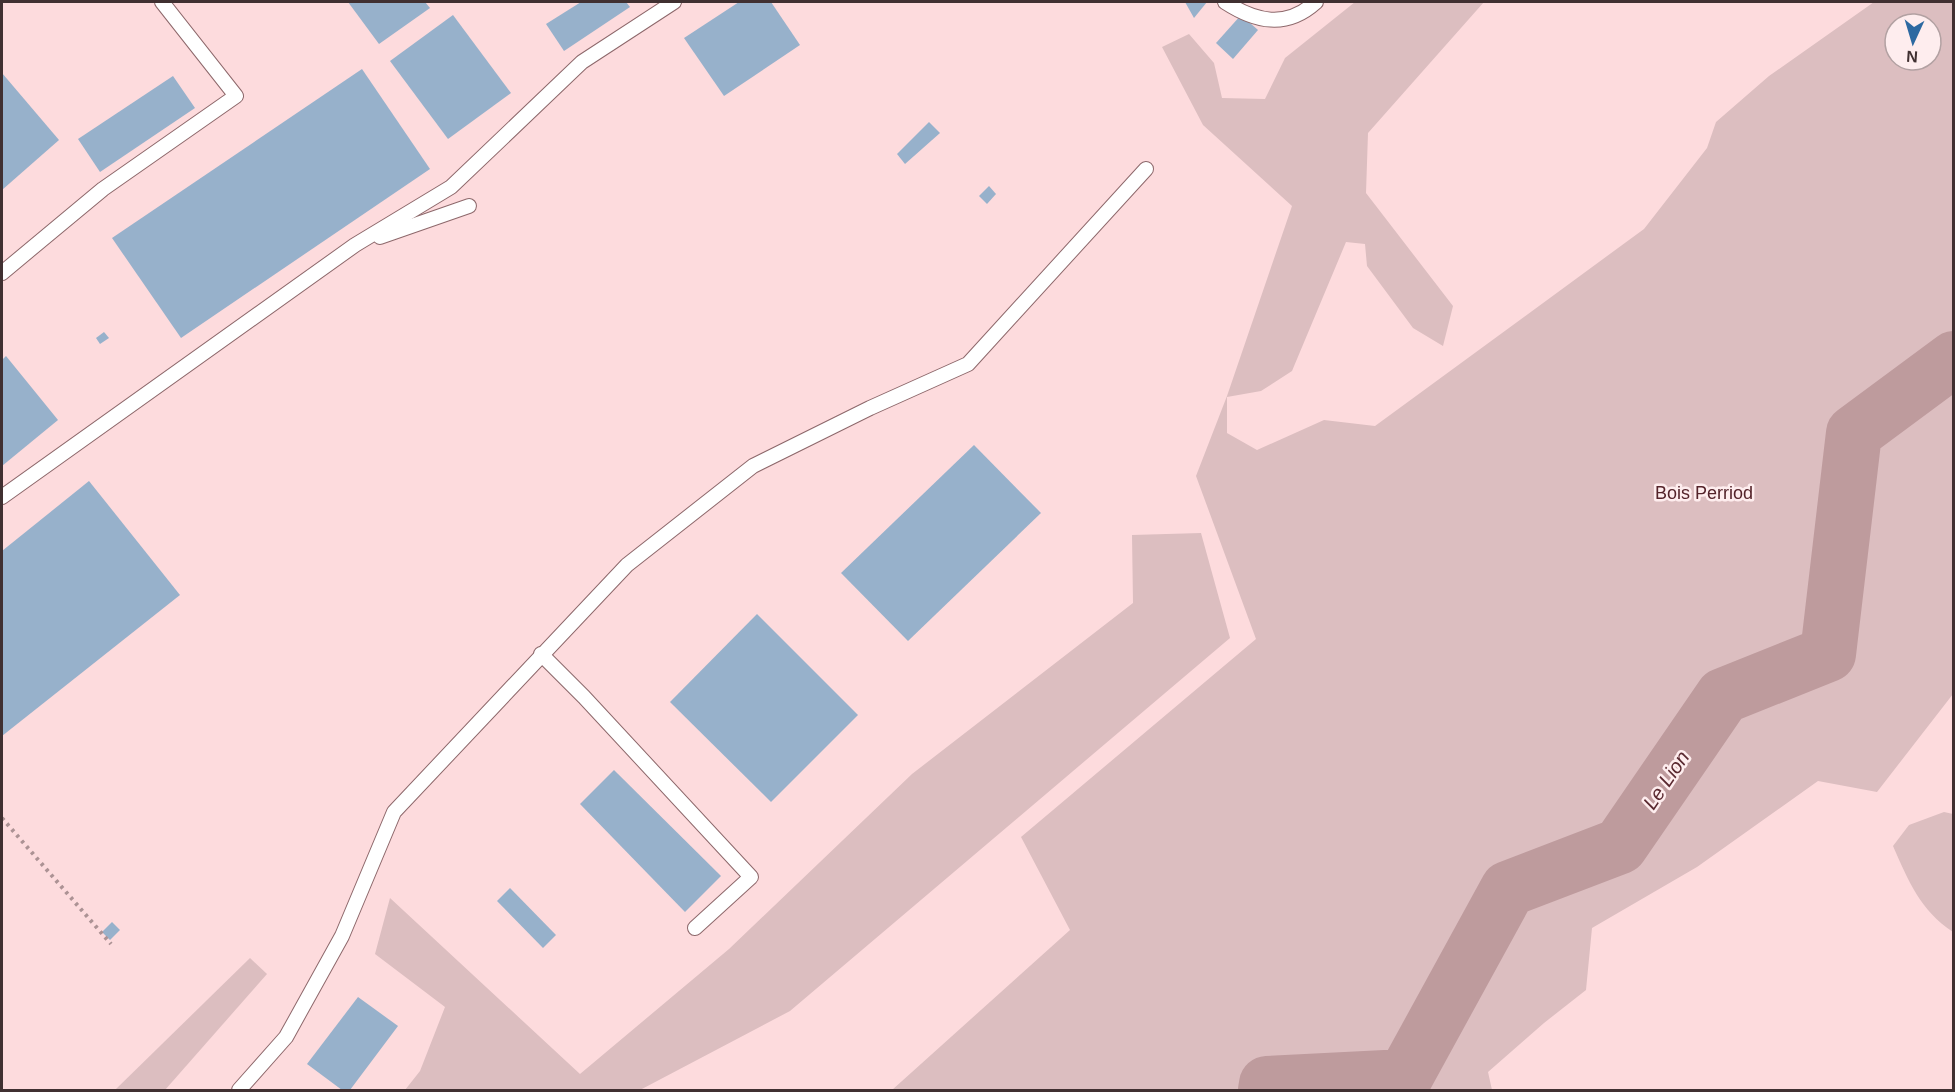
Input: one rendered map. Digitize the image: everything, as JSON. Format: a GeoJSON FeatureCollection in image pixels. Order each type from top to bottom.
{"type":"FeatureCollection","features":[{"type":"Feature","properties":{"kind":"lane"},"geometry":{"type":"LineString","coordinates":[[2,273],[103,189],[236,96],[162,2]]}},
{"type":"Feature","properties":{"kind":"lane"},"geometry":{"type":"LineString","coordinates":[[2,497],[355,245],[451,187],[582,62],[674,2]]}},
{"type":"Feature","properties":{"kind":"lane"},"geometry":{"type":"LineString","coordinates":[[1225,2],[1242,13],[1263,20],[1288,18],[1304,12],[1316,2]]}},
{"type":"Feature","properties":{"kind":"lane"},"geometry":{"type":"LineString","coordinates":[[239,1090],[286,1037],[337,946],[394,812],[627,565],[753,466],[870,408],[968,364],[1146,169]]}},
{"type":"Feature","properties":{"kind":"lane"},"geometry":{"type":"LineString","coordinates":[[355,245],[469,206]]}},
{"type":"Feature","properties":{"kind":"lane"},"geometry":{"type":"LineString","coordinates":[[541,654],[584,697],[751,877],[695,928]]}},
{"type":"Feature","properties":{"kind":"path"},"geometry":{"type":"LineString","coordinates":[[2,818],[111,944]]}},
{"type":"Feature","properties":{"kind":"green space","name":"Bois Perriod"},"geometry":{"type":"Polygon","coordinates":[[[1355,2],[1484,2],[1368,133],[1366,193],[1453,306],[1443,346],[1413,328],[1367,266],[1365,244],[1346,242],[1292,371],[1261,391],[1227,397],[1227,433],[1257,450],[1324,420],[1375,426],[1644,229],[1707,148],[1716,122],[1769,76],[1874,2],[1953,2],[1953,694],[1877,792],[1818,781],[1697,867],[1592,928],[1586,990],[1488,1072],[1492,1090],[892,1090],[1070,930],[1021,837],[1256,639],[1196,476],[1227,396],[1292,206],[1203,125],[1162,47],[1189,34],[1214,63],[1222,98],[1265,99],[1285,58],[1355,2]]]}},
{"type":"Feature","properties":{"kind":"green space"},"geometry":{"type":"Polygon","coordinates":[[[1201,533],[1230,638],[790,1011],[640,1090],[405,1090],[420,1071],[445,1007],[375,954],[390,898],[580,1074],[729,949],[912,774],[1133,603],[1132,535],[1201,533]]]}},
{"type":"Feature","properties":{"kind":"green space"},"geometry":{"type":"Polygon","coordinates":[[[1944,812],[1953,814],[1953,932],[1924,905],[1910,883],[1893,846],[1909,825],[1944,812]]]}},
{"type":"Feature","properties":{"kind":"green space"},"geometry":{"type":"Polygon","coordinates":[[[250,958],[267,974],[165,1090],[115,1090],[250,958]]]}},
{"type":"Feature","properties":{"kind":"building"},"geometry":{"type":"Polygon","coordinates":[[[348,2],[425,2],[430,8],[379,44],[348,2]]]}},
{"type":"Feature","properties":{"kind":"building"},"geometry":{"type":"Polygon","coordinates":[[[581,2],[626,2],[630,7],[564,51],[546,24],[581,2]]]}},
{"type":"Feature","properties":{"kind":"building"},"geometry":{"type":"Polygon","coordinates":[[[739,2],[771,2],[800,45],[724,96],[684,38],[739,2]]]}},
{"type":"Feature","properties":{"kind":"building"},"geometry":{"type":"Polygon","coordinates":[[[1185,2],[1207,2],[1194,18],[1185,2]]]}},
{"type":"Feature","properties":{"kind":"building"},"geometry":{"type":"Polygon","coordinates":[[[453,15],[511,93],[448,139],[390,61],[453,15]]]}},
{"type":"Feature","properties":{"kind":"building"},"geometry":{"type":"Polygon","coordinates":[[[1241,15],[1258,30],[1233,59],[1216,43],[1241,15]]]}},
{"type":"Feature","properties":{"kind":"building"},"geometry":{"type":"Polygon","coordinates":[[[362,69],[430,169],[181,338],[112,238],[362,69]]]}},
{"type":"Feature","properties":{"kind":"building"},"geometry":{"type":"Polygon","coordinates":[[[2,73],[59,140],[2,190],[2,73]]]}},
{"type":"Feature","properties":{"kind":"building"},"geometry":{"type":"Polygon","coordinates":[[[173,76],[195,108],[100,172],[78,139],[173,76]]]}},
{"type":"Feature","properties":{"kind":"building"},"geometry":{"type":"Polygon","coordinates":[[[929,122],[940,133],[905,164],[897,154],[929,122]]]}},
{"type":"Feature","properties":{"kind":"building"},"geometry":{"type":"Polygon","coordinates":[[[989,186],[996,194],[987,204],[979,196],[989,186]]]}},
{"type":"Feature","properties":{"kind":"building"},"geometry":{"type":"Polygon","coordinates":[[[104,332],[109,338],[100,344],[96,338],[104,332]]]}},
{"type":"Feature","properties":{"kind":"building"},"geometry":{"type":"Polygon","coordinates":[[[6,356],[58,420],[2,466],[2,360],[6,356]]]}},
{"type":"Feature","properties":{"kind":"building"},"geometry":{"type":"Polygon","coordinates":[[[974,445],[1041,513],[908,641],[841,573],[974,445]]]}},
{"type":"Feature","properties":{"kind":"building"},"geometry":{"type":"Polygon","coordinates":[[[89,481],[180,595],[2,736],[2,551],[89,481]]]}},
{"type":"Feature","properties":{"kind":"building"},"geometry":{"type":"Polygon","coordinates":[[[757,614],[858,715],[771,802],[670,702],[757,614]]]}},
{"type":"Feature","properties":{"kind":"building"},"geometry":{"type":"Polygon","coordinates":[[[614,770],[721,876],[685,912],[580,804],[614,770]]]}},
{"type":"Feature","properties":{"kind":"building"},"geometry":{"type":"Polygon","coordinates":[[[510,888],[556,935],[543,948],[497,901],[510,888]]]}},
{"type":"Feature","properties":{"kind":"building"},"geometry":{"type":"Polygon","coordinates":[[[112,922],[120,930],[110,940],[102,932],[112,922]]]}},
{"type":"Feature","properties":{"kind":"building"},"geometry":{"type":"Polygon","coordinates":[[[358,997],[398,1026],[350,1090],[342,1090],[307,1064],[358,997]]]}},
{"type":"Feature","properties":{"kind":"waterway","name":"Le Lion"},"geometry":{"type":"LineString","coordinates":[[1266,1090],[1267,1084],[1405,1077],[1508,889],[1620,846],[1723,696],[1828,654],[1854,433],[1954,359]]}}]}
